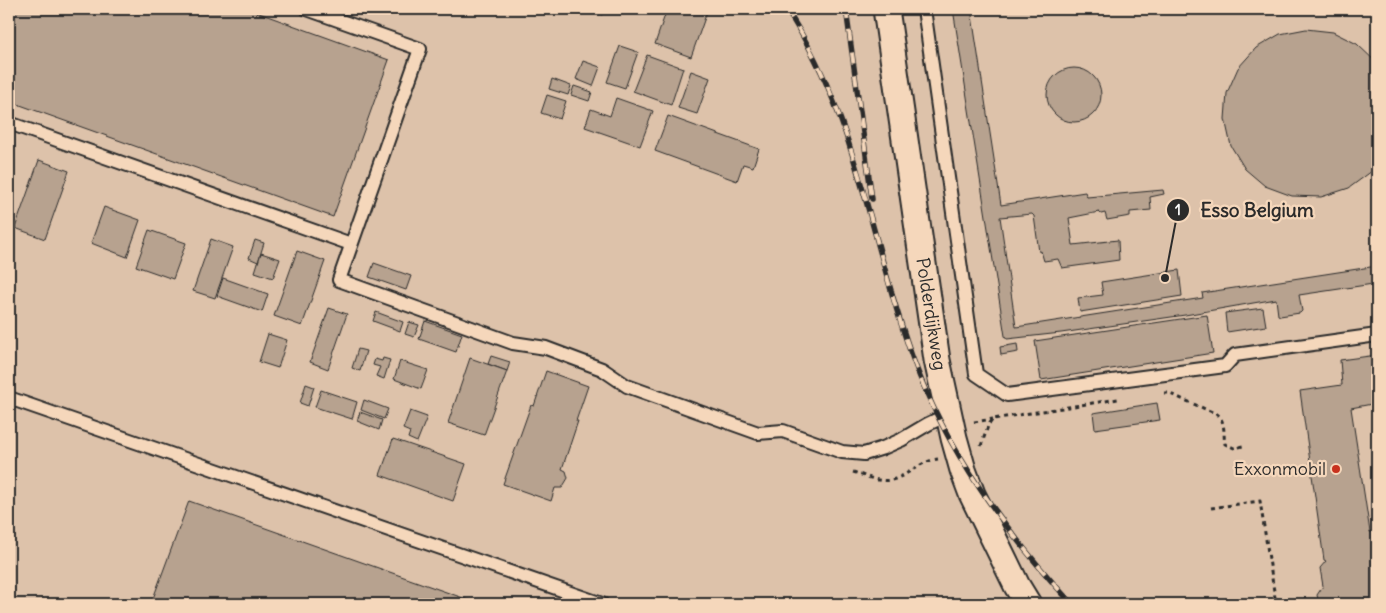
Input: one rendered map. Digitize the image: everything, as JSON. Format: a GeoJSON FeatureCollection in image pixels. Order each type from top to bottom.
{"type":"FeatureCollection","features":[{"type":"Feature","properties":{"kind":"street","name":"Polderdijkweg"},"geometry":{"type":"LineString","coordinates":[[886,9],[935,350],[958,418],[961,462],[972,494],[1017,586],[1028,604]]}},
{"type":"Feature","properties":{"kind":"lane"},"geometry":{"type":"LineString","coordinates":[[307,9],[420,49],[338,280],[513,343],[546,348],[602,369],[627,386],[758,433],[783,431],[842,452],[864,454],[892,444],[928,424],[958,418]]}},
{"type":"Feature","properties":{"kind":"lane"},"geometry":{"type":"LineString","coordinates":[[924,9],[976,374],[1007,395],[1225,366],[1235,354],[1377,335]]}},
{"type":"Feature","properties":{"kind":"lane"},"geometry":{"type":"LineString","coordinates":[[9,123],[351,244]]}},
{"type":"Feature","properties":{"kind":"lane"},"geometry":{"type":"LineString","coordinates":[[9,398],[602,604]]}},
{"type":"Feature","properties":{"kind":"path"},"geometry":{"type":"LineString","coordinates":[[1155,394],[1168,393],[1217,414],[1223,422],[1225,444],[1234,448],[1243,446]]}},
{"type":"Feature","properties":{"kind":"path"},"geometry":{"type":"LineString","coordinates":[[958,418],[993,419],[1127,398]]}},
{"type":"Feature","properties":{"kind":"path"},"geometry":{"type":"LineString","coordinates":[[980,448],[988,426],[993,419]]}},
{"type":"Feature","properties":{"kind":"path"},"geometry":{"type":"LineString","coordinates":[[1211,508],[1260,501],[1276,604]]}},
{"type":"Feature","properties":{"kind":"path"},"geometry":{"type":"LineString","coordinates":[[1287,604],[1308,601],[1308,604]]}},
{"type":"Feature","properties":{"kind":"shaded area"},"geometry":{"type":"Polygon","coordinates":[[[9,9],[1377,9],[1377,604],[9,604],[9,9]]]}},
{"type":"Feature","properties":{"kind":"building"},"geometry":{"type":"Polygon","coordinates":[[[9,9],[248,9],[389,60],[333,217],[9,101],[9,9]]]}},
{"type":"Feature","properties":{"kind":"building"},"geometry":{"type":"Polygon","coordinates":[[[586,9],[605,9],[602,15],[586,9]]]}},
{"type":"Feature","properties":{"kind":"building"},"geometry":{"type":"Polygon","coordinates":[[[667,9],[708,9],[691,57],[655,44],[667,9]]]}},
{"type":"Feature","properties":{"kind":"building"},"geometry":{"type":"Polygon","coordinates":[[[953,9],[971,9],[1001,205],[1085,192],[1087,197],[1163,190],[1164,194],[1150,197],[1151,210],[1130,212],[1130,216],[1107,220],[1105,213],[1101,214],[1099,212],[1069,218],[1073,245],[1118,240],[1119,260],[1062,268],[1058,259],[1044,261],[1041,251],[1039,252],[1034,216],[1032,214],[1000,217],[1016,327],[1203,298],[1202,293],[1377,266],[1377,287],[1373,284],[1299,295],[1302,311],[1300,313],[1280,316],[1278,315],[1276,299],[1185,315],[1007,339],[953,9]]]}},
{"type":"Feature","properties":{"kind":"building"},"geometry":{"type":"Polygon","coordinates":[[[1306,29],[1333,32],[1357,44],[1377,63],[1377,162],[1372,171],[1349,188],[1321,197],[1292,196],[1265,186],[1245,169],[1231,146],[1225,119],[1227,93],[1238,68],[1256,48],[1280,34],[1306,29]]]}},
{"type":"Feature","properties":{"kind":"building"},"geometry":{"type":"Polygon","coordinates":[[[620,46],[638,52],[625,88],[607,82],[620,46]]]}},
{"type":"Feature","properties":{"kind":"building"},"geometry":{"type":"Polygon","coordinates":[[[647,55],[683,68],[671,105],[633,91],[647,55]]]}},
{"type":"Feature","properties":{"kind":"building"},"geometry":{"type":"Polygon","coordinates":[[[583,61],[600,67],[593,86],[576,79],[583,61]]]}},
{"type":"Feature","properties":{"kind":"building"},"geometry":{"type":"Polygon","coordinates":[[[1069,68],[1079,68],[1093,76],[1099,85],[1101,95],[1099,105],[1093,114],[1079,122],[1069,122],[1059,117],[1052,110],[1047,100],[1047,90],[1052,80],[1059,73],[1069,68]]]}},
{"type":"Feature","properties":{"kind":"building"},"geometry":{"type":"Polygon","coordinates":[[[691,71],[710,78],[697,114],[678,108],[691,71]]]}},
{"type":"Feature","properties":{"kind":"building"},"geometry":{"type":"Polygon","coordinates":[[[552,79],[571,86],[568,95],[549,89],[552,79]]]}},
{"type":"Feature","properties":{"kind":"building"},"geometry":{"type":"Polygon","coordinates":[[[574,86],[592,92],[589,101],[571,95],[574,86]]]}},
{"type":"Feature","properties":{"kind":"building"},"geometry":{"type":"Polygon","coordinates":[[[547,95],[566,101],[560,119],[541,113],[547,95]]]}},
{"type":"Feature","properties":{"kind":"building"},"geometry":{"type":"Polygon","coordinates":[[[616,98],[653,111],[640,146],[585,127],[591,109],[610,116],[616,98]]]}},
{"type":"Feature","properties":{"kind":"building"},"geometry":{"type":"Polygon","coordinates":[[[668,116],[759,149],[753,167],[743,164],[737,181],[655,151],[668,116]]]}},
{"type":"Feature","properties":{"kind":"building"},"geometry":{"type":"Polygon","coordinates":[[[39,160],[69,171],[45,239],[15,228],[39,160]]]}},
{"type":"Feature","properties":{"kind":"building"},"geometry":{"type":"Polygon","coordinates":[[[104,207],[140,220],[127,257],[91,243],[104,207]]]}},
{"type":"Feature","properties":{"kind":"building"},"geometry":{"type":"Polygon","coordinates":[[[149,230],[186,243],[173,279],[136,266],[149,230]]]}},
{"type":"Feature","properties":{"kind":"building"},"geometry":{"type":"Polygon","coordinates":[[[211,239],[233,247],[215,298],[193,291],[211,239]]]}},
{"type":"Feature","properties":{"kind":"building"},"geometry":{"type":"Polygon","coordinates":[[[255,240],[264,243],[258,262],[249,258],[255,240]]]}},
{"type":"Feature","properties":{"kind":"building"},"geometry":{"type":"Polygon","coordinates":[[[297,251],[325,261],[302,326],[274,316],[297,251]]]}},
{"type":"Feature","properties":{"kind":"building"},"geometry":{"type":"Polygon","coordinates":[[[261,253],[280,259],[273,278],[255,272],[261,253]]]}},
{"type":"Feature","properties":{"kind":"building"},"geometry":{"type":"Polygon","coordinates":[[[374,263],[411,276],[406,290],[369,277],[374,263]]]}},
{"type":"Feature","properties":{"kind":"building"},"geometry":{"type":"Polygon","coordinates":[[[1179,270],[1182,296],[1080,312],[1078,298],[1103,295],[1101,282],[1179,270]]]}},
{"type":"Feature","properties":{"kind":"building"},"geometry":{"type":"Polygon","coordinates":[[[223,278],[268,294],[262,312],[217,296],[223,278]]]}},
{"type":"Feature","properties":{"kind":"building"},"geometry":{"type":"Polygon","coordinates":[[[329,308],[347,314],[328,369],[310,362],[329,308]]]}},
{"type":"Feature","properties":{"kind":"building"},"geometry":{"type":"Polygon","coordinates":[[[1263,308],[1266,326],[1227,332],[1225,313],[1263,308]]]}},
{"type":"Feature","properties":{"kind":"building"},"geometry":{"type":"Polygon","coordinates":[[[376,312],[403,322],[400,331],[373,321],[376,312]]]}},
{"type":"Feature","properties":{"kind":"building"},"geometry":{"type":"Polygon","coordinates":[[[1207,315],[1213,353],[1041,380],[1035,341],[1207,315]]]}},
{"type":"Feature","properties":{"kind":"building"},"geometry":{"type":"Polygon","coordinates":[[[425,321],[462,334],[456,352],[419,339],[425,321]]]}},
{"type":"Feature","properties":{"kind":"building"},"geometry":{"type":"Polygon","coordinates":[[[409,322],[419,325],[414,337],[405,334],[409,322]]]}},
{"type":"Feature","properties":{"kind":"building"},"geometry":{"type":"Polygon","coordinates":[[[268,334],[287,340],[278,368],[259,362],[268,334]]]}},
{"type":"Feature","properties":{"kind":"building"},"geometry":{"type":"Polygon","coordinates":[[[1017,344],[1018,352],[1001,355],[1000,347],[1017,344]]]}},
{"type":"Feature","properties":{"kind":"building"},"geometry":{"type":"Polygon","coordinates":[[[358,349],[366,351],[360,371],[352,368],[358,349]]]}},
{"type":"Feature","properties":{"kind":"building","name":"Exxonmobil"},"geometry":{"type":"Polygon","coordinates":[[[1377,355],[1377,403],[1351,408],[1370,532],[1377,531],[1377,604],[1319,604],[1317,595],[1323,586],[1320,568],[1326,561],[1324,560],[1300,391],[1342,385],[1340,360],[1377,355]]]}},
{"type":"Feature","properties":{"kind":"building"},"geometry":{"type":"Polygon","coordinates":[[[491,356],[510,362],[507,371],[488,364],[491,356]]]}},
{"type":"Feature","properties":{"kind":"building"},"geometry":{"type":"Polygon","coordinates":[[[383,358],[390,360],[384,379],[376,376],[380,367],[373,365],[375,359],[382,361],[383,358]]]}},
{"type":"Feature","properties":{"kind":"building"},"geometry":{"type":"Polygon","coordinates":[[[470,358],[507,371],[484,435],[448,423],[470,358]]]}},
{"type":"Feature","properties":{"kind":"building"},"geometry":{"type":"Polygon","coordinates":[[[400,361],[428,370],[421,389],[394,379],[400,361]]]}},
{"type":"Feature","properties":{"kind":"building"},"geometry":{"type":"Polygon","coordinates":[[[546,371],[588,386],[562,469],[566,471],[568,478],[562,488],[555,488],[551,501],[503,484],[531,405],[534,406],[546,371]]]}},
{"type":"Feature","properties":{"kind":"building"},"geometry":{"type":"Polygon","coordinates":[[[306,384],[314,387],[308,406],[300,403],[306,384]]]}},
{"type":"Feature","properties":{"kind":"building"},"geometry":{"type":"Polygon","coordinates":[[[321,390],[357,402],[352,419],[315,407],[321,390]]]}},
{"type":"Feature","properties":{"kind":"building"},"geometry":{"type":"Polygon","coordinates":[[[364,400],[388,409],[384,419],[361,410],[364,400]]]}},
{"type":"Feature","properties":{"kind":"building"},"geometry":{"type":"Polygon","coordinates":[[[1157,403],[1160,420],[1095,429],[1093,413],[1157,403]]]}},
{"type":"Feature","properties":{"kind":"building"},"geometry":{"type":"Polygon","coordinates":[[[410,411],[427,417],[417,442],[408,438],[410,432],[403,429],[410,411]]]}},
{"type":"Feature","properties":{"kind":"building"},"geometry":{"type":"Polygon","coordinates":[[[360,412],[382,420],[379,430],[357,421],[360,412]]]}},
{"type":"Feature","properties":{"kind":"building"},"geometry":{"type":"Polygon","coordinates":[[[393,439],[466,464],[453,501],[380,475],[393,439]]]}},
{"type":"Feature","properties":{"kind":"building"},"geometry":{"type":"Polygon","coordinates":[[[189,501],[480,604],[151,604],[189,501]]]}},
{"type":"Feature","properties":{"kind":"railway"},"geometry":{"type":"LineString","coordinates":[[786,9],[810,49],[830,92],[846,135],[898,315],[927,393],[943,426],[981,489],[1024,548],[1072,604]]}},
{"type":"Feature","properties":{"kind":"railway"},"geometry":{"type":"LineString","coordinates":[[846,9],[872,199]]}},
{"type":"Feature","properties":{"kind":"place","name":"Esso Belgium"},"geometry":{"type":"Point","coordinates":[1165,278]}},
{"type":"Feature","properties":{"kind":"place","name":"Exxonmobil"},"geometry":{"type":"Point","coordinates":[1336,469]}}]}
